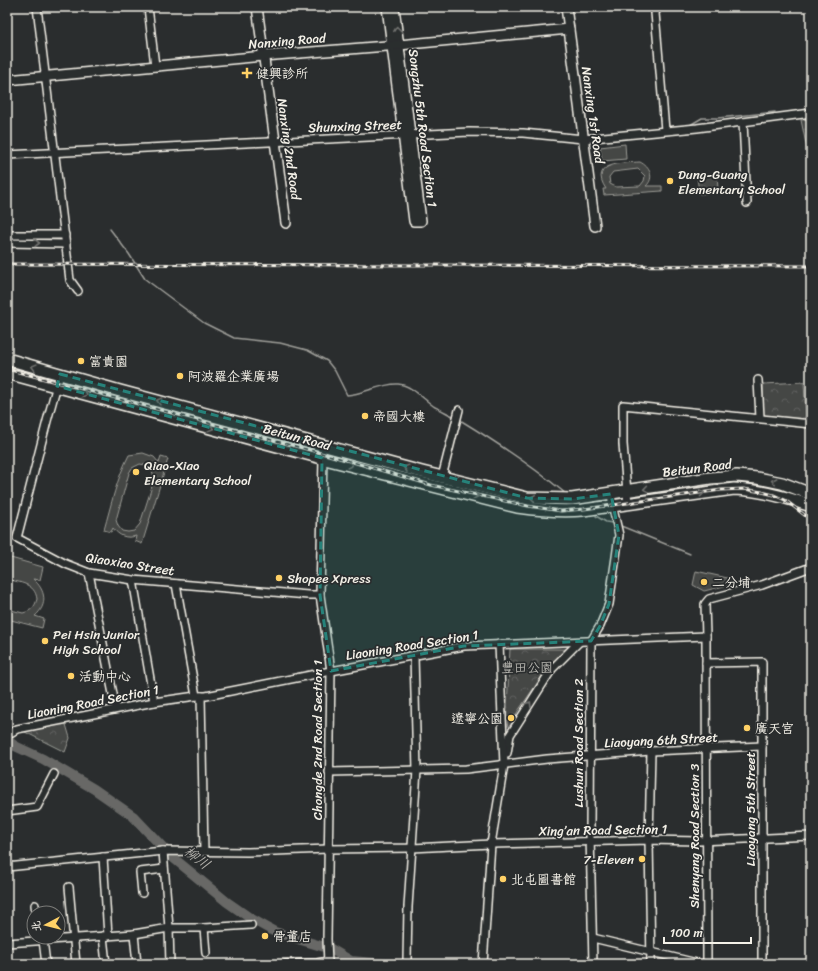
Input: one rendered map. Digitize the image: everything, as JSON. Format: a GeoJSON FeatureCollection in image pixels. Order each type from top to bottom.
{"type":"FeatureCollection","features":[{"type":"Feature","properties":{"kind":"main road","name":"Beitun Road"},"geometry":{"type":"LineString","coordinates":[[7,359],[120,391],[442,477],[527,498],[585,498],[710,478],[737,476],[782,483],[811,494]]}},
{"type":"Feature","properties":{"kind":"main road","name":"Beitun Road"},"geometry":{"type":"LineString","coordinates":[[7,373],[323,458],[517,507],[549,511],[583,510],[734,489],[750,490],[777,495],[811,506]]}},
{"type":"Feature","properties":{"kind":"street"},"geometry":{"type":"LineString","coordinates":[[38,7],[70,280],[78,291]]}},
{"type":"Feature","properties":{"kind":"street"},"geometry":{"type":"LineString","coordinates":[[148,7],[155,66]]}},
{"type":"Feature","properties":{"kind":"street","name":"Nanxing 2nd Road"},"geometry":{"type":"LineString","coordinates":[[257,7],[286,223]]}},
{"type":"Feature","properties":{"kind":"street","name":"Songzhu 5th Road Section 1"},"geometry":{"type":"LineString","coordinates":[[387,7],[395,46],[407,136],[421,221],[414,221],[407,136]]}},
{"type":"Feature","properties":{"kind":"street","name":"Songzhu 5th Road Section 1"},"geometry":{"type":"LineString","coordinates":[[394,7],[395,46]]}},
{"type":"Feature","properties":{"kind":"street","name":"Nanxing 1st Road"},"geometry":{"type":"LineString","coordinates":[[566,7],[595,226]]}},
{"type":"Feature","properties":{"kind":"street"},"geometry":{"type":"LineString","coordinates":[[658,7],[655,13],[665,130]]}},
{"type":"Feature","properties":{"kind":"street","name":"Nanxing Road"},"geometry":{"type":"LineString","coordinates":[[7,80],[263,56],[395,46],[569,29]]}},
{"type":"Feature","properties":{"kind":"street","name":"Shunxing Street"},"geometry":{"type":"LineString","coordinates":[[7,155],[469,132],[502,132],[584,139],[743,122],[811,113]]}},
{"type":"Feature","properties":{"kind":"street"},"geometry":{"type":"LineString","coordinates":[[743,122],[747,202]]}},
{"type":"Feature","properties":{"kind":"street"},"geometry":{"type":"LineString","coordinates":[[7,235],[65,235]]}},
{"type":"Feature","properties":{"kind":"street"},"geometry":{"type":"LineString","coordinates":[[7,243],[66,244]]}},
{"type":"Feature","properties":{"kind":"street","name":"Qiaoxiao Street"},"geometry":{"type":"LineString","coordinates":[[60,374],[17,538],[66,564],[89,573],[133,580],[320,595]]}},
{"type":"Feature","properties":{"kind":"street"},"geometry":{"type":"LineString","coordinates":[[758,380],[760,418]]}},
{"type":"Feature","properties":{"kind":"street"},"geometry":{"type":"LineString","coordinates":[[628,504],[626,492],[623,405],[811,424]]}},
{"type":"Feature","properties":{"kind":"street"},"geometry":{"type":"LineString","coordinates":[[442,477],[458,412]]}},
{"type":"Feature","properties":{"kind":"street","name":"Chongde 2nd Road Section 1"},"geometry":{"type":"LineString","coordinates":[[321,444],[323,458],[320,595],[331,671],[327,939],[328,960]]}},
{"type":"Feature","properties":{"kind":"street"},"geometry":{"type":"LineString","coordinates":[[591,640],[600,626],[608,604],[619,535],[611,494]]}},
{"type":"Feature","properties":{"kind":"street"},"geometry":{"type":"LineString","coordinates":[[706,636],[705,604],[708,599],[762,585],[811,567]]}},
{"type":"Feature","properties":{"kind":"street"},"geometry":{"type":"LineString","coordinates":[[89,573],[116,709]]}},
{"type":"Feature","properties":{"kind":"street"},"geometry":{"type":"LineString","coordinates":[[133,580],[154,702]]}},
{"type":"Feature","properties":{"kind":"street"},"geometry":{"type":"LineString","coordinates":[[176,584],[199,696],[204,852]]}},
{"type":"Feature","properties":{"kind":"street","name":"Liaoning Road Section 1"},"geometry":{"type":"LineString","coordinates":[[8,733],[17,729],[116,709],[244,689],[464,646],[706,636]]}},
{"type":"Feature","properties":{"kind":"street","name":"Shenyang Road Section 3"},"geometry":{"type":"LineString","coordinates":[[706,636],[706,964]]}},
{"type":"Feature","properties":{"kind":"street","name":"Lushun Road Section 2"},"geometry":{"type":"LineString","coordinates":[[591,640],[590,842],[593,964]]}},
{"type":"Feature","properties":{"kind":"street"},"geometry":{"type":"LineString","coordinates":[[483,962],[491,844],[510,735],[552,669],[579,642]]}},
{"type":"Feature","properties":{"kind":"street"},"geometry":{"type":"LineString","coordinates":[[499,644],[504,765]]}},
{"type":"Feature","properties":{"kind":"street"},"geometry":{"type":"LineString","coordinates":[[407,960],[408,907],[418,770],[414,656]]}},
{"type":"Feature","properties":{"kind":"street","name":"Liaoyang 5th Street"},"geometry":{"type":"LineString","coordinates":[[706,663],[762,662],[762,964]]}},
{"type":"Feature","properties":{"kind":"street","name":"Liaoyang 6th Street"},"geometry":{"type":"LineString","coordinates":[[329,772],[466,769],[547,759],[650,751],[762,746]]}},
{"type":"Feature","properties":{"kind":"street"},"geometry":{"type":"LineString","coordinates":[[650,751],[651,964]]}},
{"type":"Feature","properties":{"kind":"street"},"geometry":{"type":"LineString","coordinates":[[7,811],[37,807],[54,774]]}},
{"type":"Feature","properties":{"kind":"street","name":"Xing’an Road Section 1"},"geometry":{"type":"LineString","coordinates":[[7,867],[166,852],[412,848],[491,844],[706,840],[811,836]]}},
{"type":"Feature","properties":{"kind":"street"},"geometry":{"type":"LineString","coordinates":[[166,852],[164,869],[169,928],[170,964]]}},
{"type":"Feature","properties":{"kind":"street"},"geometry":{"type":"LineString","coordinates":[[103,857],[106,964]]}},
{"type":"Feature","properties":{"kind":"street"},"geometry":{"type":"LineString","coordinates":[[142,892],[140,872],[164,869]]}},
{"type":"Feature","properties":{"kind":"street"},"geometry":{"type":"LineString","coordinates":[[69,888],[76,964]]}},
{"type":"Feature","properties":{"kind":"street"},"geometry":{"type":"LineString","coordinates":[[66,938],[134,934],[169,928],[204,928],[251,925]]}},
{"type":"Feature","properties":{"kind":"street"},"geometry":{"type":"LineString","coordinates":[[204,928],[206,953]]}},
{"type":"Feature","properties":{"kind":"street"},"geometry":{"type":"LineString","coordinates":[[134,934],[137,964]]}},
{"type":"Feature","properties":{"kind":"street"},"geometry":{"type":"LineString","coordinates":[[593,938],[701,964]]}},
{"type":"Feature","properties":{"kind":"street"},"geometry":{"type":"LineString","coordinates":[[7,943],[26,941]]}},
{"type":"Feature","properties":{"kind":"street"},"geometry":{"type":"LineString","coordinates":[[41,945],[46,964]]}},
{"type":"Feature","properties":{"kind":"street"},"geometry":{"type":"LineString","coordinates":[[285,964],[317,963],[328,960]]}},
{"type":"Feature","properties":{"kind":"highlighted area"},"geometry":{"type":"Polygon","coordinates":[[[60,374],[527,498],[572,499],[611,494],[619,535],[609,604],[600,626],[591,641],[464,646],[331,671],[320,595],[322,458],[57,386],[60,374]]]}},
{"type":"Feature","properties":{"kind":"green space"},"geometry":{"type":"Polygon","coordinates":[[[811,119],[811,160],[807,149],[801,120],[811,119]]]}},
{"type":"Feature","properties":{"kind":"green space"},"geometry":{"type":"Polygon","coordinates":[[[625,144],[626,159],[602,161],[600,147],[625,144]]]}},
{"type":"Feature","properties":{"kind":"green space"},"geometry":{"type":"Polygon","coordinates":[[[640,162],[649,170],[651,176],[649,183],[646,186],[662,186],[662,191],[604,195],[603,189],[606,189],[601,174],[605,169],[617,164],[640,162]],[[638,169],[613,172],[609,177],[610,184],[616,187],[640,186],[644,181],[645,176],[638,169]]]}},
{"type":"Feature","properties":{"kind":"green space"},"geometry":{"type":"Polygon","coordinates":[[[717,174],[718,190],[716,190],[716,193],[699,194],[697,176],[717,174]]]}},
{"type":"Feature","properties":{"kind":"green space"},"geometry":{"type":"Polygon","coordinates":[[[804,382],[806,420],[763,417],[763,384],[804,382]]]}},
{"type":"Feature","properties":{"kind":"green space"},"geometry":{"type":"Polygon","coordinates":[[[143,453],[154,457],[159,463],[161,457],[168,459],[142,544],[135,541],[136,536],[123,536],[113,528],[111,532],[104,530],[118,482],[129,455],[143,453]],[[140,464],[132,468],[129,473],[116,520],[122,531],[134,531],[140,524],[154,480],[150,469],[140,464]]]}},
{"type":"Feature","properties":{"kind":"green space"},"geometry":{"type":"Polygon","coordinates":[[[7,557],[43,567],[40,580],[33,579],[41,588],[44,598],[42,607],[35,616],[44,619],[42,628],[7,619],[7,609],[23,613],[26,612],[32,608],[37,599],[36,594],[26,584],[7,579],[7,557]]]}},
{"type":"Feature","properties":{"kind":"green space"},"geometry":{"type":"Polygon","coordinates":[[[696,571],[732,579],[732,584],[704,591],[693,585],[696,571]]]}},
{"type":"Feature","properties":{"kind":"green space","name":"豐田公園"},"geometry":{"type":"Polygon","coordinates":[[[510,649],[568,649],[549,666],[518,711],[510,726],[506,726],[510,649]]]}},
{"type":"Feature","properties":{"kind":"green space"},"geometry":{"type":"Polygon","coordinates":[[[65,721],[70,738],[65,752],[15,727],[65,721]]]}},
{"type":"Feature","properties":{"kind":"waterway"},"geometry":{"type":"LineString","coordinates":[[690,125],[702,118],[718,118],[775,112]]}},
{"type":"Feature","properties":{"kind":"waterway"},"geometry":{"type":"LineString","coordinates":[[110,229],[129,254],[145,279],[204,323],[234,338],[280,343],[307,350],[327,361],[335,371],[347,395],[360,393],[386,385],[403,385],[413,390],[435,407],[455,417]]}},
{"type":"Feature","properties":{"kind":"waterway"},"geometry":{"type":"LineString","coordinates":[[460,420],[540,473],[565,493]]}},
{"type":"Feature","properties":{"kind":"waterway"},"geometry":{"type":"LineString","coordinates":[[596,516],[606,522],[612,523]]}},
{"type":"Feature","properties":{"kind":"waterway"},"geometry":{"type":"LineString","coordinates":[[621,526],[690,554]]}},
{"type":"Feature","properties":{"kind":"waterway","name":"柳川"},"geometry":{"type":"LineString","coordinates":[[7,740],[15,746],[43,759],[94,789],[133,816],[171,856],[227,902],[250,918],[275,932],[331,949],[351,961],[386,964]]}},
{"type":"Feature","properties":{"kind":"railway"},"geometry":{"type":"LineString","coordinates":[[7,264],[811,266]]}},
{"type":"Feature","properties":{"kind":"railway"},"geometry":{"type":"LineString","coordinates":[[7,369],[332,456],[431,485],[528,506],[561,511],[721,490],[744,489],[774,495],[785,500],[811,520]]}},
{"type":"Feature","properties":{"kind":"place","name":"健興診所"},"geometry":{"type":"Point","coordinates":[247,73]}},
{"type":"Feature","properties":{"kind":"place","name":"Dung-Guang Elementary School"},"geometry":{"type":"Point","coordinates":[670,181]}},
{"type":"Feature","properties":{"kind":"place","name":"富貴園"},"geometry":{"type":"Point","coordinates":[81,361]}},
{"type":"Feature","properties":{"kind":"place","name":"阿波羅企業廣場"},"geometry":{"type":"Point","coordinates":[180,376]}},
{"type":"Feature","properties":{"kind":"place","name":"帝國大樓"},"geometry":{"type":"Point","coordinates":[365,416]}},
{"type":"Feature","properties":{"kind":"place","name":"Qiao-Xiao Elementary School"},"geometry":{"type":"Point","coordinates":[136,472]}},
{"type":"Feature","properties":{"kind":"place","name":"Shopee Xpress"},"geometry":{"type":"Point","coordinates":[279,578]}},
{"type":"Feature","properties":{"kind":"place","name":"二分埔"},"geometry":{"type":"Point","coordinates":[704,582]}},
{"type":"Feature","properties":{"kind":"place","name":"Pei Hsin Junior High School"},"geometry":{"type":"Point","coordinates":[45,641]}},
{"type":"Feature","properties":{"kind":"place","name":"活動中心"},"geometry":{"type":"Point","coordinates":[71,676]}},
{"type":"Feature","properties":{"kind":"place","name":"遼寧公園"},"geometry":{"type":"Point","coordinates":[511,718]}},
{"type":"Feature","properties":{"kind":"place","name":"廣天宮"},"geometry":{"type":"Point","coordinates":[747,728]}},
{"type":"Feature","properties":{"kind":"place","name":"7-Eleven"},"geometry":{"type":"Point","coordinates":[642,859]}},
{"type":"Feature","properties":{"kind":"place","name":"北屯圖書館"},"geometry":{"type":"Point","coordinates":[503,879]}},
{"type":"Feature","properties":{"kind":"place","name":"骨董店"},"geometry":{"type":"Point","coordinates":[265,936]}}]}
